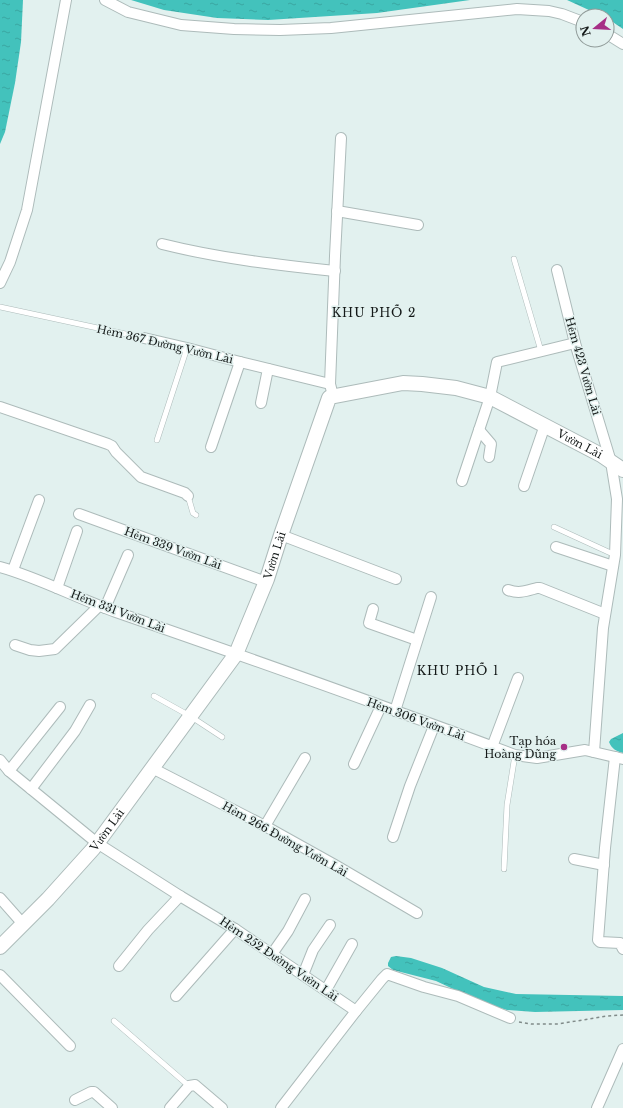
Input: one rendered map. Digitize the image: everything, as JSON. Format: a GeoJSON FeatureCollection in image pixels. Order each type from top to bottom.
{"type":"FeatureCollection","features":[{"type":"Feature","properties":{"kind":"main road","name":"Vườn Lài"},"geometry":{"type":"LineString","coordinates":[[0,947],[48,899],[97,843],[236,654],[266,582],[281,534],[332,390],[403,383],[456,388],[490,396],[619,466]]}},
{"type":"Feature","properties":{"kind":"street"},"geometry":{"type":"LineString","coordinates":[[0,283],[10,262],[27,210],[66,0]]}},
{"type":"Feature","properties":{"kind":"street"},"geometry":{"type":"LineString","coordinates":[[104,0],[128,12],[181,25],[234,29],[280,30],[331,28],[517,9],[549,11],[575,19]]}},
{"type":"Feature","properties":{"kind":"street"},"geometry":{"type":"LineString","coordinates":[[332,390],[335,271],[340,211],[341,138]]}},
{"type":"Feature","properties":{"kind":"street"},"geometry":{"type":"LineString","coordinates":[[340,211],[418,225]]}},
{"type":"Feature","properties":{"kind":"street"},"geometry":{"type":"LineString","coordinates":[[162,244],[192,251],[301,268],[335,271]]}},
{"type":"Feature","properties":{"kind":"street","name":"Hẻm 423 Vườn Lài"},"geometry":{"type":"LineString","coordinates":[[557,270],[575,343],[619,466],[614,555],[603,628],[594,752]]}},
{"type":"Feature","properties":{"kind":"street","name":"Hẻm 367 Đường Vườn Lài"},"geometry":{"type":"LineString","coordinates":[[144,338],[268,369],[332,390]]}},
{"type":"Feature","properties":{"kind":"street"},"geometry":{"type":"LineString","coordinates":[[462,481],[490,396],[497,362],[575,343]]}},
{"type":"Feature","properties":{"kind":"street"},"geometry":{"type":"LineString","coordinates":[[211,447],[240,362]]}},
{"type":"Feature","properties":{"kind":"street"},"geometry":{"type":"LineString","coordinates":[[260,403],[268,369]]}},
{"type":"Feature","properties":{"kind":"street"},"geometry":{"type":"LineString","coordinates":[[0,407],[108,444],[112,446],[140,477],[184,493],[188,496]]}},
{"type":"Feature","properties":{"kind":"street"},"geometry":{"type":"LineString","coordinates":[[524,486],[544,425]]}},
{"type":"Feature","properties":{"kind":"street"},"geometry":{"type":"LineString","coordinates":[[479,430],[491,444],[489,457]]}},
{"type":"Feature","properties":{"kind":"street"},"geometry":{"type":"LineString","coordinates":[[13,570],[40,500]]}},
{"type":"Feature","properties":{"kind":"street","name":"Hẻm 339 Vườn Lài"},"geometry":{"type":"LineString","coordinates":[[79,514],[266,582]]}},
{"type":"Feature","properties":{"kind":"street"},"geometry":{"type":"LineString","coordinates":[[57,588],[77,531]]}},
{"type":"Feature","properties":{"kind":"street"},"geometry":{"type":"LineString","coordinates":[[281,534],[396,579]]}},
{"type":"Feature","properties":{"kind":"street"},"geometry":{"type":"LineString","coordinates":[[556,547],[613,566]]}},
{"type":"Feature","properties":{"kind":"street"},"geometry":{"type":"LineString","coordinates":[[16,645],[30,650],[39,651],[55,649],[102,607],[128,555]]}},
{"type":"Feature","properties":{"kind":"street","name":"Hẻm 331 Vườn Lài"},"geometry":{"type":"LineString","coordinates":[[0,567],[13,570],[102,607],[236,654]]}},
{"type":"Feature","properties":{"kind":"street"},"geometry":{"type":"LineString","coordinates":[[508,590],[520,592],[540,588],[605,614]]}},
{"type":"Feature","properties":{"kind":"street"},"geometry":{"type":"LineString","coordinates":[[395,712],[431,597]]}},
{"type":"Feature","properties":{"kind":"street"},"geometry":{"type":"LineString","coordinates":[[373,610],[369,623],[417,640]]}},
{"type":"Feature","properties":{"kind":"street","name":"Hẻm 306 Vườn Lài"},"geometry":{"type":"LineString","coordinates":[[236,654],[515,755],[537,758],[585,750],[619,758]]}},
{"type":"Feature","properties":{"kind":"street"},"geometry":{"type":"LineString","coordinates":[[492,747],[518,678]]}},
{"type":"Feature","properties":{"kind":"street"},"geometry":{"type":"LineString","coordinates":[[31,789],[74,731],[90,705]]}},
{"type":"Feature","properties":{"kind":"street"},"geometry":{"type":"LineString","coordinates":[[354,764],[381,706]]}},
{"type":"Feature","properties":{"kind":"street"},"geometry":{"type":"LineString","coordinates":[[9,771],[60,707]]}},
{"type":"Feature","properties":{"kind":"street"},"geometry":{"type":"LineString","coordinates":[[393,837],[410,786],[434,726]]}},
{"type":"Feature","properties":{"kind":"street"},"geometry":{"type":"LineString","coordinates":[[265,826],[305,758]]}},
{"type":"Feature","properties":{"kind":"street"},"geometry":{"type":"LineString","coordinates":[[619,758],[604,865],[598,940],[600,942],[620,943],[623,949]]}},
{"type":"Feature","properties":{"kind":"street","name":"Hẻm 252 Đường Vườn Lài"},"geometry":{"type":"LineString","coordinates":[[0,761],[9,771],[97,843],[235,929],[356,1011]]}},
{"type":"Feature","properties":{"kind":"street","name":"Hẻm 266 Đường Vườn Lài"},"geometry":{"type":"LineString","coordinates":[[152,768],[265,826],[417,913]]}},
{"type":"Feature","properties":{"kind":"street"},"geometry":{"type":"LineString","coordinates":[[574,859],[604,865]]}},
{"type":"Feature","properties":{"kind":"street"},"geometry":{"type":"LineString","coordinates":[[119,966],[148,930],[180,896]]}},
{"type":"Feature","properties":{"kind":"street"},"geometry":{"type":"LineString","coordinates":[[0,898],[23,924]]}},
{"type":"Feature","properties":{"kind":"street"},"geometry":{"type":"LineString","coordinates":[[272,954],[288,931],[305,899]]}},
{"type":"Feature","properties":{"kind":"street"},"geometry":{"type":"LineString","coordinates":[[303,975],[313,950],[330,925]]}},
{"type":"Feature","properties":{"kind":"street"},"geometry":{"type":"LineString","coordinates":[[176,996],[235,929]]}},
{"type":"Feature","properties":{"kind":"street"},"geometry":{"type":"LineString","coordinates":[[326,990],[352,944]]}},
{"type":"Feature","properties":{"kind":"street"},"geometry":{"type":"LineString","coordinates":[[281,1108],[382,978],[387,974],[424,987],[458,996],[510,1018]]}},
{"type":"Feature","properties":{"kind":"street"},"geometry":{"type":"LineString","coordinates":[[0,975],[70,1046]]}},
{"type":"Feature","properties":{"kind":"street"},"geometry":{"type":"LineString","coordinates":[[597,1108],[623,1049]]}},
{"type":"Feature","properties":{"kind":"street"},"geometry":{"type":"LineString","coordinates":[[170,1108],[189,1086],[195,1085],[222,1108]]}},
{"type":"Feature","properties":{"kind":"street"},"geometry":{"type":"LineString","coordinates":[[75,1100],[94,1092],[112,1108]]}},
{"type":"Feature","properties":{"kind":"lane"},"geometry":{"type":"LineString","coordinates":[[514,259],[541,351]]}},
{"type":"Feature","properties":{"kind":"lane","name":"Hẻm 367 Đường Vườn Lài"},"geometry":{"type":"LineString","coordinates":[[0,307],[144,338]]}},
{"type":"Feature","properties":{"kind":"lane"},"geometry":{"type":"LineString","coordinates":[[157,440],[187,348]]}},
{"type":"Feature","properties":{"kind":"lane"},"geometry":{"type":"LineString","coordinates":[[188,496],[193,513],[196,515]]}},
{"type":"Feature","properties":{"kind":"lane"},"geometry":{"type":"LineString","coordinates":[[554,527],[614,555]]}},
{"type":"Feature","properties":{"kind":"lane"},"geometry":{"type":"LineString","coordinates":[[154,696],[190,716],[222,737]]}},
{"type":"Feature","properties":{"kind":"lane"},"geometry":{"type":"LineString","coordinates":[[504,869],[507,805],[515,755]]}},
{"type":"Feature","properties":{"kind":"lane"},"geometry":{"type":"LineString","coordinates":[[114,1021],[189,1086]]}},
{"type":"Feature","properties":{"kind":"path"},"geometry":{"type":"LineString","coordinates":[[510,1018],[525,1024],[558,1024],[607,1016],[623,1015]]}},
{"type":"Feature","properties":{"kind":"water"},"geometry":{"type":"Polygon","coordinates":[[[0,0],[23,0],[21,42],[15,83],[5,132],[0,144],[0,0]]]}},
{"type":"Feature","properties":{"kind":"water"},"geometry":{"type":"Polygon","coordinates":[[[131,0],[470,0],[377,13],[268,20],[217,18],[164,10],[131,0]]]}},
{"type":"Feature","properties":{"kind":"water"},"geometry":{"type":"Polygon","coordinates":[[[567,0],[623,0],[623,29],[615,24],[615,8],[584,8],[567,0]]]}},
{"type":"Feature","properties":{"kind":"water"},"geometry":{"type":"Polygon","coordinates":[[[623,733],[623,753],[614,749],[609,742],[611,739],[623,733]]]}},
{"type":"Feature","properties":{"kind":"water"},"geometry":{"type":"Polygon","coordinates":[[[396,956],[411,958],[442,968],[484,987],[516,994],[623,996],[623,1010],[535,1012],[507,1010],[483,1003],[436,981],[393,970],[388,966],[388,963],[391,957],[396,956]]]}},
{"type":"Feature","properties":{"kind":"place","name":"Tạp hóa Hoàng Dũng"},"geometry":{"type":"Point","coordinates":[564,747]}},
{"type":"Feature","properties":{"kind":"district","name":"KHU PHỐ 2"},"geometry":{"type":"Point","coordinates":[374,313]}},
{"type":"Feature","properties":{"kind":"district","name":"KHU PHỐ 1"},"geometry":{"type":"Point","coordinates":[458,671]}}]}
